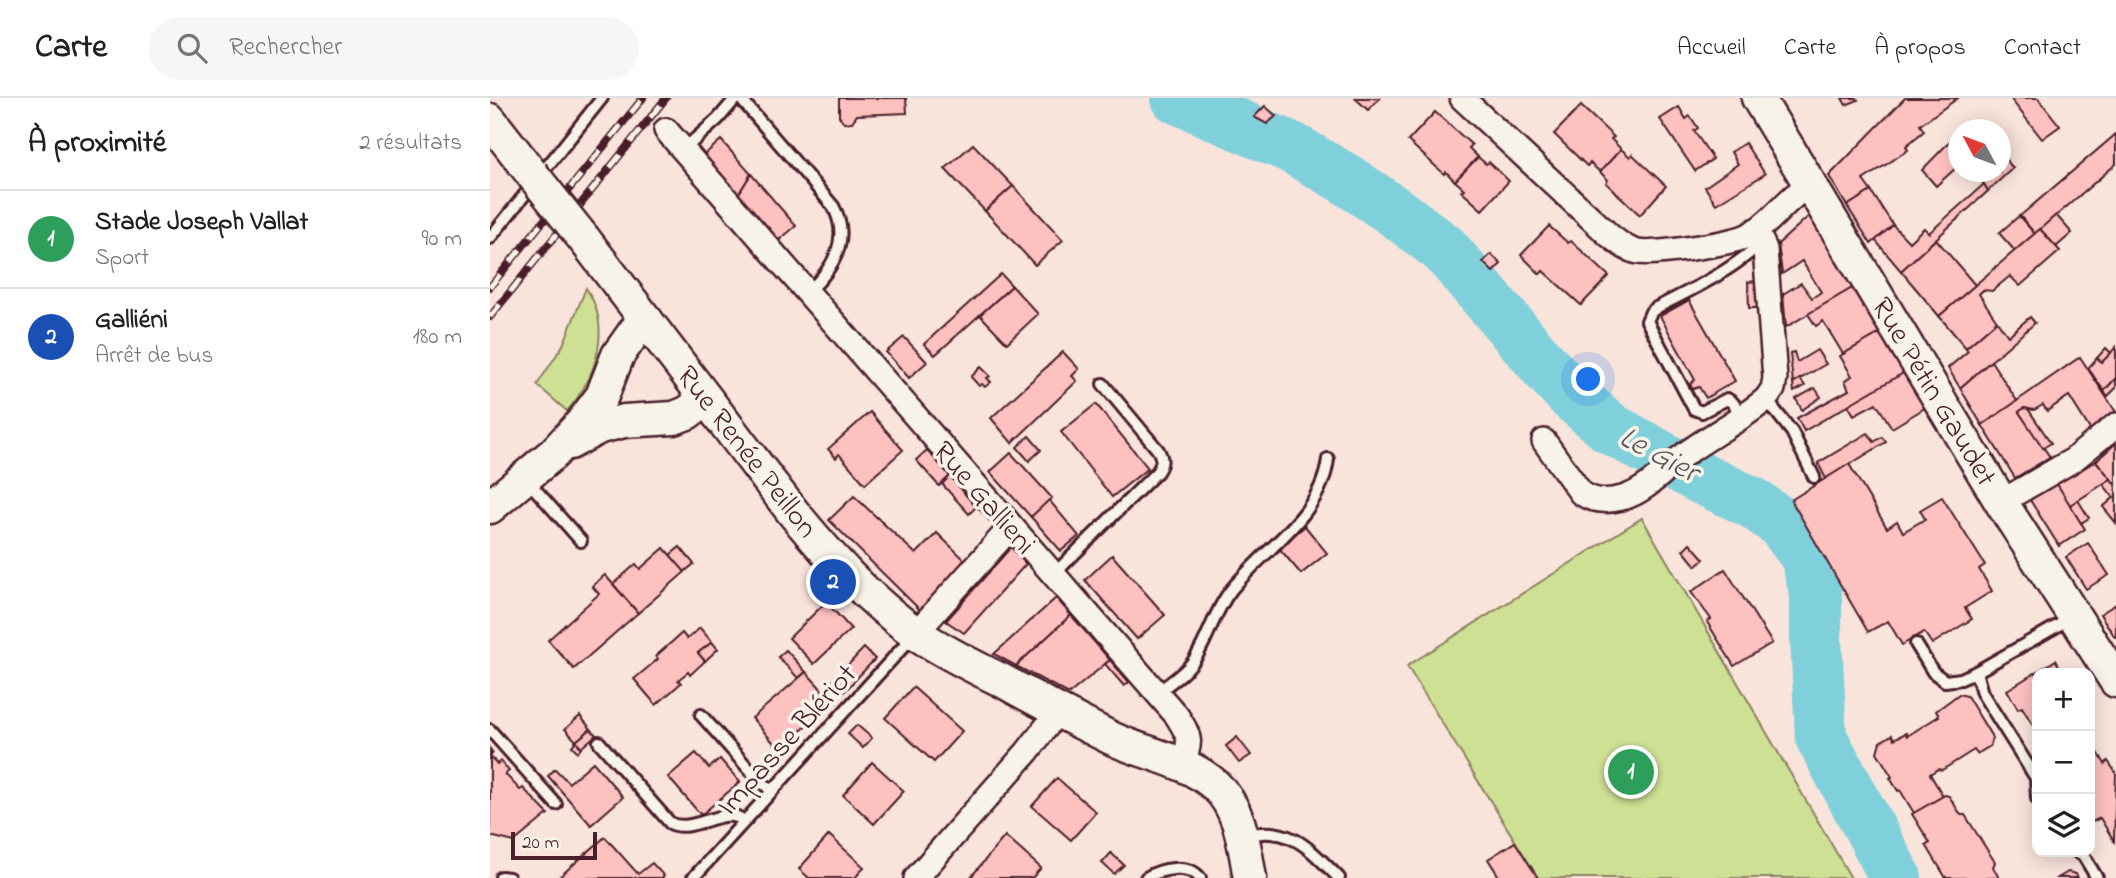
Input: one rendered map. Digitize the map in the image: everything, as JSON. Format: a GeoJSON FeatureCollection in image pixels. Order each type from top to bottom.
{"type":"FeatureCollection","features":[{"type":"Feature","properties":{"kind":"main road","name":"Rue Pétin Gaudet"},"geometry":{"type":"LineString","coordinates":[[1758,98],[2001,502],[2116,681]]}},
{"type":"Feature","properties":{"kind":"main road","name":"Rue Renée Peillon"},"geometry":{"type":"LineString","coordinates":[[490,120],[647,321],[757,468],[824,550],[870,595],[916,633],[1056,710],[1113,739],[1181,765]]}},
{"type":"Feature","properties":{"kind":"main road"},"geometry":{"type":"LineString","coordinates":[[554,453],[592,410],[610,380],[618,355],[635,331],[647,321]]}},
{"type":"Feature","properties":{"kind":"main road"},"geometry":{"type":"LineString","coordinates":[[490,508],[554,453],[575,439],[600,427],[624,421],[674,418],[687,413],[706,399]]}},
{"type":"Feature","properties":{"kind":"main road"},"geometry":{"type":"LineString","coordinates":[[1181,765],[1213,783],[1231,805],[1242,837],[1250,878]]}},
{"type":"Feature","properties":{"kind":"street"},"geometry":{"type":"LineString","coordinates":[[1462,98],[1623,246],[1647,253],[1759,236],[1791,197],[1811,184]]}},
{"type":"Feature","properties":{"kind":"street","name":"Rue Gallieni"},"geometry":{"type":"LineString","coordinates":[[666,130],[1157,693],[1187,731],[1189,748],[1181,765]]}},
{"type":"Feature","properties":{"kind":"street"},"geometry":{"type":"LineString","coordinates":[[1544,441],[1581,493],[1600,501],[1623,498],[1642,488],[1766,399],[1773,389],[1775,378],[1765,249],[1759,236]]}},
{"type":"Feature","properties":{"kind":"street"},"geometry":{"type":"LineString","coordinates":[[2001,502],[2073,460],[2116,425]]}},
{"type":"Feature","properties":{"kind":"street"},"geometry":{"type":"LineString","coordinates":[[916,633],[1011,527]]}},
{"type":"Feature","properties":{"kind":"street"},"geometry":{"type":"LineString","coordinates":[[916,878],[1027,752],[1056,710]]}},
{"type":"Feature","properties":{"kind":"lane"},"geometry":{"type":"LineString","coordinates":[[490,238],[602,98]]}},
{"type":"Feature","properties":{"kind":"lane"},"geometry":{"type":"LineString","coordinates":[[683,150],[738,98],[833,206],[839,216],[841,240],[828,271],[807,293]]}},
{"type":"Feature","properties":{"kind":"lane"},"geometry":{"type":"LineString","coordinates":[[1742,416],[1727,398],[1702,412],[1694,409],[1647,321],[1656,308],[1717,275],[1750,253],[1759,236]]}},
{"type":"Feature","properties":{"kind":"lane"},"geometry":{"type":"LineString","coordinates":[[1053,575],[1162,464],[1157,450],[1103,384]]}},
{"type":"Feature","properties":{"kind":"lane"},"geometry":{"type":"LineString","coordinates":[[1766,399],[1792,432],[1814,477]]}},
{"type":"Feature","properties":{"kind":"lane"},"geometry":{"type":"LineString","coordinates":[[1157,693],[1195,660],[1212,619],[1232,589],[1304,514],[1318,494],[1326,475],[1328,459]]}},
{"type":"Feature","properties":{"kind":"lane"},"geometry":{"type":"LineString","coordinates":[[525,478],[581,541]]}},
{"type":"Feature","properties":{"kind":"lane"},"geometry":{"type":"LineString","coordinates":[[1916,644],[1933,672],[1945,681],[1961,679],[2075,615]]}},
{"type":"Feature","properties":{"kind":"lane","name":"Impasse Blériot"},"geometry":{"type":"LineString","coordinates":[[693,878],[916,633]]}},
{"type":"Feature","properties":{"kind":"lane"},"geometry":{"type":"LineString","coordinates":[[1976,672],[1982,693],[2036,778],[2037,794]]}},
{"type":"Feature","properties":{"kind":"lane"},"geometry":{"type":"LineString","coordinates":[[701,715],[756,777],[772,791]]}},
{"type":"Feature","properties":{"kind":"lane"},"geometry":{"type":"LineString","coordinates":[[490,730],[556,804]]}},
{"type":"Feature","properties":{"kind":"lane"},"geometry":{"type":"LineString","coordinates":[[599,742],[670,823],[683,826],[733,815],[744,821]]}},
{"type":"Feature","properties":{"kind":"lane"},"geometry":{"type":"LineString","coordinates":[[1242,837],[1267,832],[1293,838],[1306,845],[1339,878]]}},
{"type":"Feature","properties":{"kind":"lane"},"geometry":{"type":"LineString","coordinates":[[2084,857],[2097,878]]}},
{"type":"Feature","properties":{"kind":"lane"},"geometry":{"type":"LineString","coordinates":[[1146,878],[1153,873],[1188,868],[1200,878]]}},
{"type":"Feature","properties":{"kind":"green space"},"geometry":{"type":"Polygon","coordinates":[[[586,288],[598,319],[598,352],[586,383],[567,411],[537,385],[563,345],[586,288]]]}},
{"type":"Feature","properties":{"kind":"green space"},"geometry":{"type":"Polygon","coordinates":[[[1642,518],[1851,878],[1538,878],[1407,666],[1642,518]]]}},
{"type":"Feature","properties":{"kind":"building"},"geometry":{"type":"Polygon","coordinates":[[[839,98],[906,98],[907,113],[857,115],[852,122],[844,123],[839,116],[839,98]]]}},
{"type":"Feature","properties":{"kind":"building"},"geometry":{"type":"Polygon","coordinates":[[[1355,98],[1380,98],[1368,110],[1355,98]]]}},
{"type":"Feature","properties":{"kind":"building"},"geometry":{"type":"Polygon","coordinates":[[[1842,98],[1857,98],[1858,100],[1846,105],[1842,98]]]}},
{"type":"Feature","properties":{"kind":"building"},"geometry":{"type":"Polygon","coordinates":[[[1905,98],[1958,98],[1920,125],[1924,131],[1906,146],[1908,150],[1863,180],[1871,191],[1847,206],[1829,176],[1905,98]]]}},
{"type":"Feature","properties":{"kind":"building"},"geometry":{"type":"Polygon","coordinates":[[[2010,98],[2038,98],[2060,126],[2042,139],[2010,98]]]}},
{"type":"Feature","properties":{"kind":"building"},"geometry":{"type":"Polygon","coordinates":[[[1265,106],[1276,116],[1267,124],[1254,117],[1265,106]]]}},
{"type":"Feature","properties":{"kind":"building"},"geometry":{"type":"Polygon","coordinates":[[[1581,106],[1614,137],[1611,139],[1621,149],[1600,172],[1590,163],[1587,166],[1554,134],[1581,106]]]}},
{"type":"Feature","properties":{"kind":"building"},"geometry":{"type":"Polygon","coordinates":[[[1679,107],[1686,119],[1690,116],[1698,128],[1694,131],[1713,159],[1695,171],[1660,119],[1679,107]]]}},
{"type":"Feature","properties":{"kind":"building"},"geometry":{"type":"Polygon","coordinates":[[[1435,112],[1472,145],[1469,148],[1478,157],[1455,181],[1408,141],[1435,112]]]}},
{"type":"Feature","properties":{"kind":"building"},"geometry":{"type":"Polygon","coordinates":[[[2116,134],[2116,164],[2035,234],[2020,216],[2116,134]]]}},
{"type":"Feature","properties":{"kind":"building"},"geometry":{"type":"Polygon","coordinates":[[[721,140],[751,174],[738,195],[704,155],[721,140]]]}},
{"type":"Feature","properties":{"kind":"building"},"geometry":{"type":"Polygon","coordinates":[[[1745,143],[1765,174],[1716,204],[1705,187],[1738,164],[1731,152],[1745,143]]]}},
{"type":"Feature","properties":{"kind":"building"},"geometry":{"type":"Polygon","coordinates":[[[1948,143],[1948,175],[1936,186],[1922,170],[1948,143]]]}},
{"type":"Feature","properties":{"kind":"building"},"geometry":{"type":"Polygon","coordinates":[[[973,144],[1013,186],[985,211],[945,169],[973,144]]]}},
{"type":"Feature","properties":{"kind":"building"},"geometry":{"type":"Polygon","coordinates":[[[1621,149],[1630,157],[1632,154],[1666,186],[1640,215],[1606,183],[1608,180],[1600,172],[1621,149]]]}},
{"type":"Feature","properties":{"kind":"building"},"geometry":{"type":"Polygon","coordinates":[[[1478,157],[1486,164],[1489,162],[1509,181],[1482,210],[1461,191],[1464,189],[1455,181],[1478,157]]]}},
{"type":"Feature","properties":{"kind":"building"},"geometry":{"type":"Polygon","coordinates":[[[751,174],[796,226],[778,241],[738,195],[751,174]]]}},
{"type":"Feature","properties":{"kind":"building"},"geometry":{"type":"Polygon","coordinates":[[[1982,182],[1998,182],[1988,191],[1982,182]]]}},
{"type":"Feature","properties":{"kind":"building"},"geometry":{"type":"Polygon","coordinates":[[[1984,184],[1988,191],[1901,271],[1875,240],[1893,225],[1909,242],[1924,228],[1929,233],[1984,184]]]}},
{"type":"Feature","properties":{"kind":"building"},"geometry":{"type":"Polygon","coordinates":[[[1013,186],[1063,240],[1035,265],[985,211],[1013,186]]]}},
{"type":"Feature","properties":{"kind":"building"},"geometry":{"type":"Polygon","coordinates":[[[1871,191],[1893,225],[1871,244],[1847,206],[1871,191]]]}},
{"type":"Feature","properties":{"kind":"building"},"geometry":{"type":"Polygon","coordinates":[[[1810,215],[1854,287],[1786,327],[1783,294],[1801,283],[1812,298],[1821,292],[1802,261],[1782,274],[1778,244],[1810,215]]]}},
{"type":"Feature","properties":{"kind":"building"},"geometry":{"type":"Polygon","coordinates":[[[2056,215],[2072,233],[2056,247],[2040,229],[2056,215]]]}},
{"type":"Feature","properties":{"kind":"building"},"geometry":{"type":"Polygon","coordinates":[[[2019,216],[2035,234],[2015,251],[1999,233],[2019,216]]]}},
{"type":"Feature","properties":{"kind":"building"},"geometry":{"type":"Polygon","coordinates":[[[1549,226],[1568,243],[1571,241],[1609,276],[1581,305],[1543,271],[1540,274],[1521,255],[1549,226]]]}},
{"type":"Feature","properties":{"kind":"building"},"geometry":{"type":"Polygon","coordinates":[[[2040,229],[2060,251],[2020,286],[2010,276],[1992,291],[1983,290],[1979,294],[1997,321],[1966,348],[1939,316],[2040,229]]]}},
{"type":"Feature","properties":{"kind":"building"},"geometry":{"type":"Polygon","coordinates":[[[1936,239],[1975,285],[1939,316],[1901,271],[1936,239]]]}},
{"type":"Feature","properties":{"kind":"building"},"geometry":{"type":"Polygon","coordinates":[[[1491,254],[1501,264],[1493,272],[1483,262],[1491,254]]]}},
{"type":"Feature","properties":{"kind":"building"},"geometry":{"type":"Polygon","coordinates":[[[1001,274],[1012,286],[935,355],[924,344],[1001,274]]]}},
{"type":"Feature","properties":{"kind":"building"},"geometry":{"type":"Polygon","coordinates":[[[1758,281],[1760,308],[1749,308],[1748,282],[1758,281]]]}},
{"type":"Feature","properties":{"kind":"building"},"geometry":{"type":"Polygon","coordinates":[[[1012,286],[1038,314],[1007,343],[980,315],[1012,286]]]}},
{"type":"Feature","properties":{"kind":"building"},"geometry":{"type":"Polygon","coordinates":[[[1854,287],[1882,332],[1843,354],[1823,321],[1816,326],[1808,314],[1854,287]]]}},
{"type":"Feature","properties":{"kind":"building"},"geometry":{"type":"Polygon","coordinates":[[[1689,300],[1735,381],[1706,398],[1699,387],[1693,389],[1690,384],[1695,380],[1660,316],[1689,300]]]}},
{"type":"Feature","properties":{"kind":"building"},"geometry":{"type":"Polygon","coordinates":[[[2030,317],[2035,323],[1960,388],[1948,368],[1968,351],[1966,348],[1997,321],[2008,336],[2030,317]]]}},
{"type":"Feature","properties":{"kind":"building"},"geometry":{"type":"Polygon","coordinates":[[[1882,332],[1907,371],[1804,431],[1797,418],[1849,390],[1845,381],[1852,376],[1840,356],[1882,332]]]}},
{"type":"Feature","properties":{"kind":"building"},"geometry":{"type":"Polygon","coordinates":[[[904,337],[927,362],[909,378],[886,352],[904,337]]]}},
{"type":"Feature","properties":{"kind":"building"},"geometry":{"type":"Polygon","coordinates":[[[2116,347],[2116,378],[2104,391],[2088,368],[2097,358],[2102,362],[2116,347]]]}},
{"type":"Feature","properties":{"kind":"building"},"geometry":{"type":"Polygon","coordinates":[[[2106,348],[2111,353],[2102,362],[2097,358],[2106,348]]]}},
{"type":"Feature","properties":{"kind":"building"},"geometry":{"type":"Polygon","coordinates":[[[1817,350],[1826,364],[1793,383],[1790,353],[1794,352],[1797,362],[1817,350]]]}},
{"type":"Feature","properties":{"kind":"building"},"geometry":{"type":"Polygon","coordinates":[[[1063,352],[1079,369],[1072,376],[1077,381],[1012,443],[991,418],[1063,352]]]}},
{"type":"Feature","properties":{"kind":"building"},"geometry":{"type":"Polygon","coordinates":[[[2080,357],[2116,412],[2091,431],[2069,396],[2047,411],[2043,405],[2034,410],[2024,408],[2019,412],[2050,457],[2015,478],[1982,425],[2080,357]]]}},
{"type":"Feature","properties":{"kind":"building"},"geometry":{"type":"Polygon","coordinates":[[[1991,361],[2017,401],[1982,425],[1960,388],[1991,361]]]}},
{"type":"Feature","properties":{"kind":"building"},"geometry":{"type":"Polygon","coordinates":[[[981,367],[990,376],[987,378],[991,382],[985,387],[982,384],[979,386],[971,377],[981,367]]]}},
{"type":"Feature","properties":{"kind":"building"},"geometry":{"type":"Polygon","coordinates":[[[1907,371],[1928,406],[1892,428],[1876,403],[1854,415],[1848,405],[1907,371]]]}},
{"type":"Feature","properties":{"kind":"building"},"geometry":{"type":"Polygon","coordinates":[[[2116,378],[2116,388],[2107,397],[2104,391],[2116,378]]]}},
{"type":"Feature","properties":{"kind":"building"},"geometry":{"type":"Polygon","coordinates":[[[1800,379],[1805,386],[1794,392],[1793,383],[1800,379]]]}},
{"type":"Feature","properties":{"kind":"building"},"geometry":{"type":"Polygon","coordinates":[[[1815,388],[1821,397],[1802,410],[1796,399],[1815,388]]]}},
{"type":"Feature","properties":{"kind":"building"},"geometry":{"type":"Polygon","coordinates":[[[1096,404],[1148,468],[1112,497],[1061,432],[1096,404]]]}},
{"type":"Feature","properties":{"kind":"building"},"geometry":{"type":"Polygon","coordinates":[[[2024,408],[2028,409],[2051,443],[2043,448],[2019,412],[2024,408]]]}},
{"type":"Feature","properties":{"kind":"building"},"geometry":{"type":"Polygon","coordinates":[[[870,412],[903,450],[865,484],[839,454],[836,458],[828,449],[870,412]]]}},
{"type":"Feature","properties":{"kind":"building"},"geometry":{"type":"Polygon","coordinates":[[[1868,433],[1874,442],[1882,437],[1886,442],[1826,479],[1818,463],[1868,433]]]}},
{"type":"Feature","properties":{"kind":"building"},"geometry":{"type":"Polygon","coordinates":[[[1029,436],[1041,450],[1029,461],[1017,447],[1029,436]]]}},
{"type":"Feature","properties":{"kind":"building"},"geometry":{"type":"Polygon","coordinates":[[[2116,443],[2116,486],[2096,461],[2116,443]]]}},
{"type":"Feature","properties":{"kind":"building"},"geometry":{"type":"Polygon","coordinates":[[[927,450],[950,476],[939,486],[916,460],[927,450]]]}},
{"type":"Feature","properties":{"kind":"building"},"geometry":{"type":"Polygon","coordinates":[[[1011,453],[1052,498],[1031,517],[990,472],[1011,453]]]}},
{"type":"Feature","properties":{"kind":"building"},"geometry":{"type":"Polygon","coordinates":[[[2096,461],[2111,479],[2069,506],[2057,484],[2096,461]]]}},
{"type":"Feature","properties":{"kind":"building"},"geometry":{"type":"Polygon","coordinates":[[[1849,464],[1887,528],[1897,521],[1903,532],[1925,519],[1920,510],[1942,497],[1985,565],[1979,569],[1992,591],[1965,608],[1972,619],[1932,644],[1924,632],[1902,645],[1888,621],[1868,632],[1791,500],[1849,464]]]}},
{"type":"Feature","properties":{"kind":"building"},"geometry":{"type":"Polygon","coordinates":[[[950,476],[976,507],[969,514],[942,484],[950,476]]]}},
{"type":"Feature","properties":{"kind":"building"},"geometry":{"type":"Polygon","coordinates":[[[2111,479],[2116,486],[2114,498],[2103,484],[2111,479]]]}},
{"type":"Feature","properties":{"kind":"building"},"geometry":{"type":"Polygon","coordinates":[[[2057,484],[2085,529],[2059,546],[2030,500],[2057,484]]]}},
{"type":"Feature","properties":{"kind":"building"},"geometry":{"type":"Polygon","coordinates":[[[854,496],[916,554],[937,533],[966,561],[920,610],[829,520],[854,496]]]}},
{"type":"Feature","properties":{"kind":"building"},"geometry":{"type":"Polygon","coordinates":[[[2116,496],[2116,523],[2103,507],[2116,496]]]}},
{"type":"Feature","properties":{"kind":"building"},"geometry":{"type":"Polygon","coordinates":[[[1049,500],[1079,536],[1061,551],[1031,517],[1049,500]]]}},
{"type":"Feature","properties":{"kind":"building"},"geometry":{"type":"Polygon","coordinates":[[[2078,500],[2089,518],[2081,523],[2070,505],[2078,500]]]}},
{"type":"Feature","properties":{"kind":"building"},"geometry":{"type":"Polygon","coordinates":[[[1305,526],[1327,553],[1301,574],[1279,548],[1305,526]]]}},
{"type":"Feature","properties":{"kind":"building"},"geometry":{"type":"Polygon","coordinates":[[[1690,543],[1704,559],[1696,566],[1683,550],[1690,543]]]}},
{"type":"Feature","properties":{"kind":"building"},"geometry":{"type":"Polygon","coordinates":[[[2088,543],[2109,575],[2086,589],[2066,557],[2088,543]]]}},
{"type":"Feature","properties":{"kind":"building"},"geometry":{"type":"Polygon","coordinates":[[[680,547],[694,564],[684,572],[670,555],[680,547]]]}},
{"type":"Feature","properties":{"kind":"building"},"geometry":{"type":"Polygon","coordinates":[[[1011,547],[1026,564],[964,633],[946,621],[1011,547]]]}},
{"type":"Feature","properties":{"kind":"building"},"geometry":{"type":"Polygon","coordinates":[[[664,548],[685,572],[638,613],[613,584],[636,564],[640,569],[664,548]]]}},
{"type":"Feature","properties":{"kind":"building"},"geometry":{"type":"Polygon","coordinates":[[[1112,555],[1165,615],[1137,639],[1085,580],[1112,555]]]}},
{"type":"Feature","properties":{"kind":"building"},"geometry":{"type":"Polygon","coordinates":[[[1725,569],[1772,643],[1734,666],[1707,622],[1711,619],[1691,592],[1725,569]]]}},
{"type":"Feature","properties":{"kind":"building"},"geometry":{"type":"Polygon","coordinates":[[[605,575],[638,613],[574,669],[548,640],[599,594],[592,586],[605,575]]]}},
{"type":"Feature","properties":{"kind":"building"},"geometry":{"type":"Polygon","coordinates":[[[1056,598],[1071,615],[1016,666],[994,654],[1056,598]]]}},
{"type":"Feature","properties":{"kind":"building"},"geometry":{"type":"Polygon","coordinates":[[[826,602],[851,629],[814,664],[789,638],[826,602]]]}},
{"type":"Feature","properties":{"kind":"building"},"geometry":{"type":"Polygon","coordinates":[[[2116,604],[2116,637],[2115,637],[2100,614],[2116,604]]]}},
{"type":"Feature","properties":{"kind":"building"},"geometry":{"type":"Polygon","coordinates":[[[1071,615],[1110,660],[1069,694],[1016,666],[1071,615]]]}},
{"type":"Feature","properties":{"kind":"building"},"geometry":{"type":"Polygon","coordinates":[[[700,628],[712,642],[698,653],[705,661],[690,675],[688,672],[678,680],[681,683],[656,705],[634,679],[658,659],[656,656],[682,633],[687,639],[700,628]]]}},
{"type":"Feature","properties":{"kind":"building"},"geometry":{"type":"Polygon","coordinates":[[[712,642],[718,649],[705,661],[698,653],[712,642]]]}},
{"type":"Feature","properties":{"kind":"building"},"geometry":{"type":"Polygon","coordinates":[[[864,648],[875,659],[843,693],[832,682],[864,648]]]}},
{"type":"Feature","properties":{"kind":"building"},"geometry":{"type":"Polygon","coordinates":[[[786,650],[806,672],[798,678],[778,657],[786,650]]]}},
{"type":"Feature","properties":{"kind":"building"},"geometry":{"type":"Polygon","coordinates":[[[1110,660],[1129,682],[1124,686],[1105,664],[1110,660]]]}},
{"type":"Feature","properties":{"kind":"building"},"geometry":{"type":"Polygon","coordinates":[[[2056,660],[2060,668],[2043,668],[2056,660]]]}},
{"type":"Feature","properties":{"kind":"building"},"geometry":{"type":"Polygon","coordinates":[[[806,672],[834,703],[779,749],[752,718],[806,672]]]}},
{"type":"Feature","properties":{"kind":"building"},"geometry":{"type":"Polygon","coordinates":[[[2032,675],[2032,724],[2022,707],[2018,709],[2007,690],[2032,675]]]}},
{"type":"Feature","properties":{"kind":"building"},"geometry":{"type":"Polygon","coordinates":[[[913,687],[962,731],[934,762],[885,718],[913,687]]]}},
{"type":"Feature","properties":{"kind":"building"},"geometry":{"type":"Polygon","coordinates":[[[1959,694],[1967,696],[1992,737],[1990,746],[1977,754],[1974,750],[1942,770],[1938,769],[1930,774],[1943,796],[1914,813],[1890,778],[1892,777],[1877,752],[1880,742],[1892,735],[1894,739],[1906,733],[1907,736],[1939,716],[1936,711],[1959,694]]]}},
{"type":"Feature","properties":{"kind":"building"},"geometry":{"type":"Polygon","coordinates":[[[580,716],[591,729],[576,741],[565,729],[580,716]]]}},
{"type":"Feature","properties":{"kind":"building"},"geometry":{"type":"Polygon","coordinates":[[[857,725],[872,738],[863,748],[848,734],[857,725]]]}},
{"type":"Feature","properties":{"kind":"building"},"geometry":{"type":"Polygon","coordinates":[[[591,729],[596,735],[581,748],[576,741],[591,729]]]}},
{"type":"Feature","properties":{"kind":"building"},"geometry":{"type":"Polygon","coordinates":[[[1237,737],[1251,755],[1239,763],[1226,746],[1237,737]]]}},
{"type":"Feature","properties":{"kind":"building"},"geometry":{"type":"Polygon","coordinates":[[[576,741],[581,748],[578,752],[572,746],[576,741]]]}},
{"type":"Feature","properties":{"kind":"building"},"geometry":{"type":"Polygon","coordinates":[[[2095,748],[2105,764],[2108,761],[2116,773],[2114,841],[2100,818],[2095,820],[2095,748]]]}},
{"type":"Feature","properties":{"kind":"building"},"geometry":{"type":"Polygon","coordinates":[[[696,753],[709,768],[720,759],[740,782],[701,815],[668,777],[696,753]]]}},
{"type":"Feature","properties":{"kind":"building"},"geometry":{"type":"Polygon","coordinates":[[[490,756],[497,764],[501,761],[509,771],[505,774],[548,814],[514,842],[490,836],[490,756]]]}},
{"type":"Feature","properties":{"kind":"building"},"geometry":{"type":"Polygon","coordinates":[[[593,762],[623,797],[591,825],[548,776],[555,769],[569,783],[593,762]]]}},
{"type":"Feature","properties":{"kind":"building"},"geometry":{"type":"Polygon","coordinates":[[[872,762],[904,791],[874,824],[843,795],[872,762]]]}},
{"type":"Feature","properties":{"kind":"building"},"geometry":{"type":"Polygon","coordinates":[[[1057,778],[1096,812],[1071,840],[1032,806],[1057,778]]]}},
{"type":"Feature","properties":{"kind":"building"},"geometry":{"type":"Polygon","coordinates":[[[1945,795],[1949,796],[1961,815],[1965,815],[1995,862],[1993,867],[1999,878],[1946,878],[1926,845],[1930,843],[1912,814],[1945,795]]]}},
{"type":"Feature","properties":{"kind":"building"},"geometry":{"type":"Polygon","coordinates":[[[829,835],[864,867],[855,878],[809,878],[799,869],[829,835]]]}},
{"type":"Feature","properties":{"kind":"building"},"geometry":{"type":"Polygon","coordinates":[[[1005,836],[1041,868],[1032,878],[970,878],[1005,836]]]}},
{"type":"Feature","properties":{"kind":"building"},"geometry":{"type":"Polygon","coordinates":[[[605,837],[638,874],[652,863],[664,876],[558,878],[605,837]]]}},
{"type":"Feature","properties":{"kind":"building"},"geometry":{"type":"Polygon","coordinates":[[[1515,842],[1538,878],[1500,878],[1488,859],[1515,842]]]}},
{"type":"Feature","properties":{"kind":"building"},"geometry":{"type":"Polygon","coordinates":[[[1111,853],[1124,865],[1114,874],[1102,863],[1111,853]]]}},
{"type":"Feature","properties":{"kind":"building"},"geometry":{"type":"Polygon","coordinates":[[[2068,872],[2076,874],[2078,878],[2058,878],[2068,872]]]}},
{"type":"Feature","properties":{"kind":"waterway","name":"Le Gier"},"geometry":{"type":"LineString","coordinates":[[1177,98],[1292,148],[1346,179],[1401,216],[1444,249],[1572,396],[1610,428],[1696,476],[1753,503],[1781,523],[1806,556],[1816,595],[1821,737],[1896,878]]}},
{"type":"Feature","properties":{"kind":"railway"},"geometry":{"type":"LineString","coordinates":[[490,287],[643,98]]}},
{"type":"Feature","properties":{"kind":"railway"},"geometry":{"type":"LineString","coordinates":[[490,317],[666,98]]}},
{"type":"Feature","properties":{"kind":"place","name":"Galliéni"},"geometry":{"type":"Point","coordinates":[833,582]}},
{"type":"Feature","properties":{"kind":"place","name":"Stade Joseph Vallat"},"geometry":{"type":"Point","coordinates":[1631,772]}}]}
